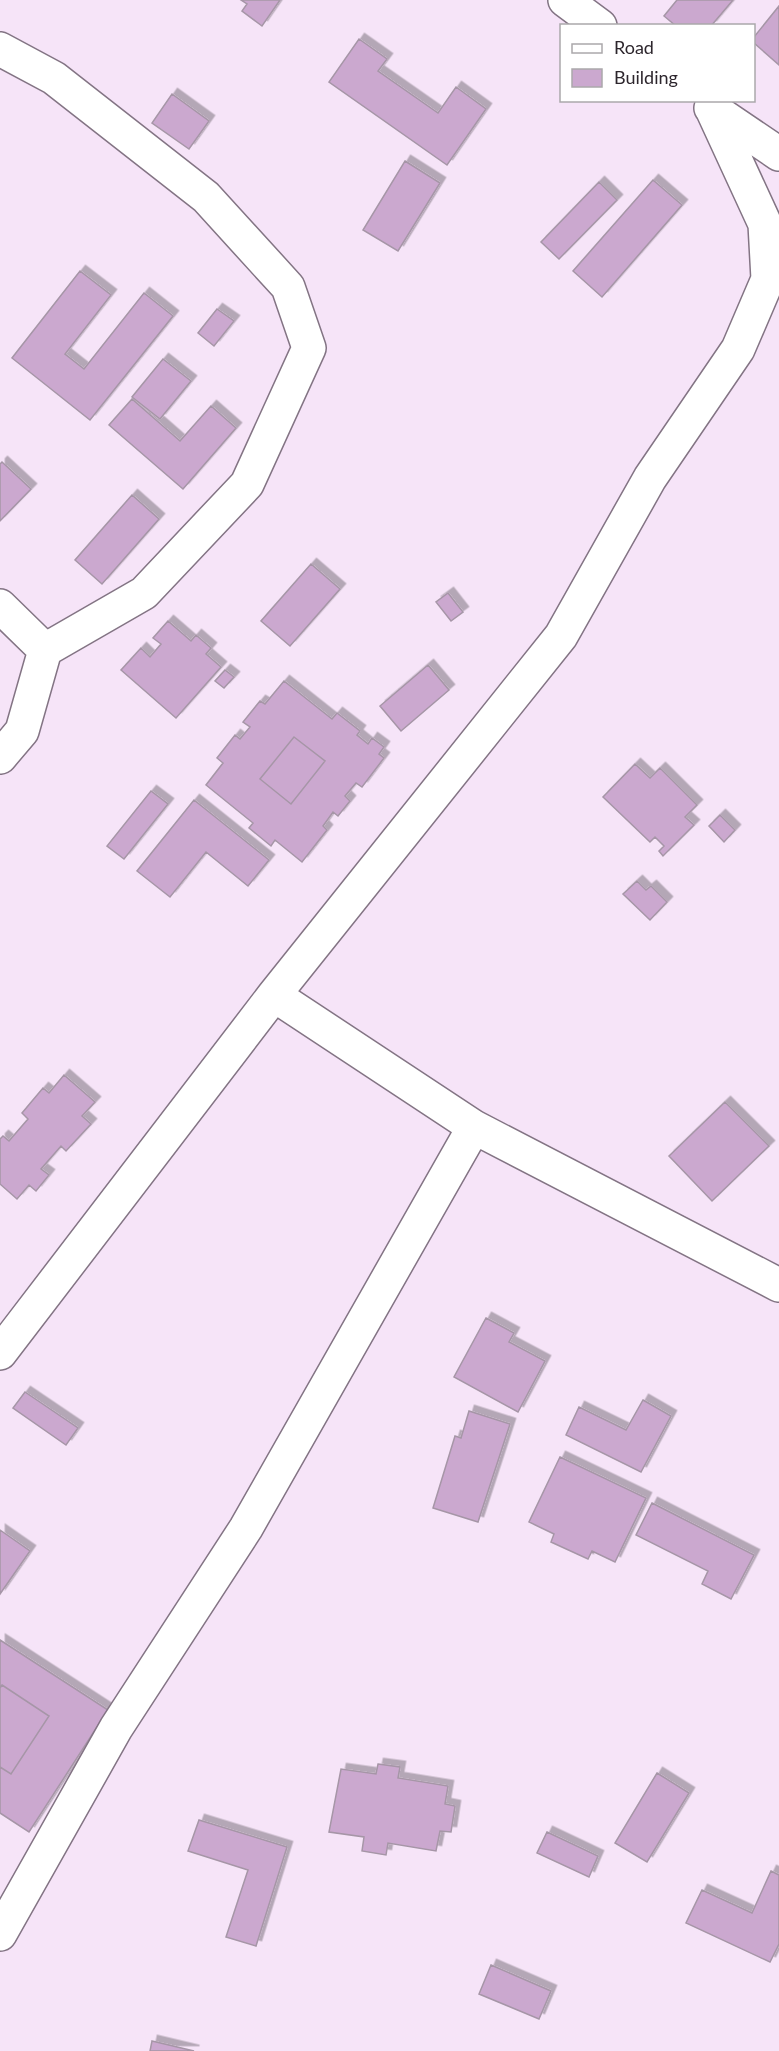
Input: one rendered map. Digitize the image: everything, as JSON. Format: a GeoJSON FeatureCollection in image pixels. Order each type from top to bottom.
{"type":"FeatureCollection","features":[{"type":"Feature","properties":{"kind":"street"},"geometry":{"type":"LineString","coordinates":[[565,0],[597,24]]}},
{"type":"Feature","properties":{"kind":"street"},"geometry":{"type":"LineString","coordinates":[[0,49],[54,78],[206,197],[288,287],[309,348],[247,484],[144,593],[45,651],[22,731],[0,757]]}},
{"type":"Feature","properties":{"kind":"street"},"geometry":{"type":"LineString","coordinates":[[707,105],[779,154]]}},
{"type":"Feature","properties":{"kind":"street"},"geometry":{"type":"LineString","coordinates":[[0,1353],[274,995],[561,636],[650,478],[738,349],[768,279],[765,224],[707,105]]}},
{"type":"Feature","properties":{"kind":"street"},"geometry":{"type":"LineString","coordinates":[[0,606],[45,651]]}},
{"type":"Feature","properties":{"kind":"street"},"geometry":{"type":"LineString","coordinates":[[274,995],[474,1127],[779,1285]]}},
{"type":"Feature","properties":{"kind":"street"},"geometry":{"type":"LineString","coordinates":[[0,1934],[116,1728],[246,1528],[474,1127]]}},
{"type":"Feature","properties":{"kind":"building"},"geometry":{"type":"Polygon","coordinates":[[[241,0],[280,0],[262,26],[242,11],[247,4],[241,0]]]}},
{"type":"Feature","properties":{"kind":"building"},"geometry":{"type":"Polygon","coordinates":[[[677,0],[733,0],[713,24],[674,24],[664,16],[677,0]]]}},
{"type":"Feature","properties":{"kind":"building"},"geometry":{"type":"Polygon","coordinates":[[[779,6],[779,65],[755,44],[755,36],[779,6]]]}},
{"type":"Feature","properties":{"kind":"building"},"geometry":{"type":"Polygon","coordinates":[[[359,39],[387,59],[378,71],[438,113],[456,87],[486,109],[447,165],[329,82],[359,39]]]}},
{"type":"Feature","properties":{"kind":"building"},"geometry":{"type":"Polygon","coordinates":[[[172,94],[209,121],[189,149],[152,123],[172,94]]]}},
{"type":"Feature","properties":{"kind":"building"},"geometry":{"type":"Polygon","coordinates":[[[405,161],[440,183],[398,251],[363,230],[405,161]]]}},
{"type":"Feature","properties":{"kind":"building"},"geometry":{"type":"Polygon","coordinates":[[[653,180],[682,205],[602,297],[573,271],[653,180]]]}},
{"type":"Feature","properties":{"kind":"building"},"geometry":{"type":"Polygon","coordinates":[[[599,182],[617,200],[559,259],[541,242],[599,182]]]}},
{"type":"Feature","properties":{"kind":"building"},"geometry":{"type":"Polygon","coordinates":[[[80,271],[111,295],[65,354],[84,369],[144,293],[173,316],[90,420],[12,358],[80,271]]]}},
{"type":"Feature","properties":{"kind":"building"},"geometry":{"type":"Polygon","coordinates":[[[217,309],[234,321],[214,346],[198,333],[217,309]]]}},
{"type":"Feature","properties":{"kind":"building"},"geometry":{"type":"Polygon","coordinates":[[[163,359],[191,381],[160,419],[132,397],[163,359]]]}},
{"type":"Feature","properties":{"kind":"building"},"geometry":{"type":"Polygon","coordinates":[[[132,399],[180,441],[211,406],[236,428],[183,489],[109,425],[132,399]]]}},
{"type":"Feature","properties":{"kind":"building"},"geometry":{"type":"Polygon","coordinates":[[[2,462],[31,489],[0,521],[0,464],[2,462]]]}},
{"type":"Feature","properties":{"kind":"building"},"geometry":{"type":"Polygon","coordinates":[[[132,495],[159,519],[102,584],[75,560],[132,495]]]}},
{"type":"Feature","properties":{"kind":"building"},"geometry":{"type":"Polygon","coordinates":[[[311,564],[340,589],[290,646],[261,621],[311,564]]]}},
{"type":"Feature","properties":{"kind":"building"},"geometry":{"type":"Polygon","coordinates":[[[448,593],[463,612],[451,621],[436,602],[448,593]]]}},
{"type":"Feature","properties":{"kind":"building"},"geometry":{"type":"Polygon","coordinates":[[[168,621],[191,641],[196,635],[211,648],[206,654],[221,667],[176,718],[121,670],[141,648],[150,657],[161,644],[153,638],[168,621]]]}},
{"type":"Feature","properties":{"kind":"building"},"geometry":{"type":"Polygon","coordinates":[[[428,665],[449,690],[401,731],[380,706],[428,665]]]}},
{"type":"Feature","properties":{"kind":"building"},"geometry":{"type":"Polygon","coordinates":[[[225,670],[234,677],[224,688],[215,681],[225,670]]]}},
{"type":"Feature","properties":{"kind":"building"},"geometry":{"type":"Polygon","coordinates":[[[284,681],[332,719],[337,713],[360,731],[357,735],[368,744],[372,738],[384,747],[379,754],[384,758],[362,787],[356,783],[345,796],[350,801],[338,816],[333,812],[323,826],[327,830],[302,862],[275,840],[271,846],[249,828],[253,823],[206,785],[223,763],[217,758],[235,735],[240,739],[250,727],[243,722],[260,701],[265,704],[284,681]],[[294,737],[260,779],[291,804],[325,761],[294,737]]]}},
{"type":"Feature","properties":{"kind":"building"},"geometry":{"type":"Polygon","coordinates":[[[294,737],[325,761],[291,804],[260,779],[294,737]]]}},
{"type":"Feature","properties":{"kind":"building"},"geometry":{"type":"Polygon","coordinates":[[[635,764],[650,778],[660,768],[697,805],[685,817],[694,825],[663,856],[659,851],[664,846],[655,837],[650,842],[603,797],[635,764]]]}},
{"type":"Feature","properties":{"kind":"building"},"geometry":{"type":"Polygon","coordinates":[[[151,791],[168,804],[124,859],[107,846],[151,791]]]}},
{"type":"Feature","properties":{"kind":"building"},"geometry":{"type":"Polygon","coordinates":[[[194,800],[269,860],[248,886],[206,852],[170,897],[137,871],[194,800]]]}},
{"type":"Feature","properties":{"kind":"building"},"geometry":{"type":"Polygon","coordinates":[[[720,815],[735,830],[724,842],[709,826],[720,815]]]}},
{"type":"Feature","properties":{"kind":"building"},"geometry":{"type":"Polygon","coordinates":[[[637,881],[646,890],[651,886],[667,902],[650,920],[623,894],[637,881]]]}},
{"type":"Feature","properties":{"kind":"building"},"geometry":{"type":"Polygon","coordinates":[[[64,1075],[95,1102],[82,1116],[91,1124],[66,1151],[61,1146],[41,1169],[49,1175],[36,1191],[29,1185],[17,1199],[0,1184],[0,1139],[3,1136],[9,1141],[28,1119],[22,1113],[43,1088],[49,1093],[64,1075]]]}},
{"type":"Feature","properties":{"kind":"building"},"geometry":{"type":"Polygon","coordinates":[[[725,1102],[769,1146],[712,1201],[669,1156],[725,1102]]]}},
{"type":"Feature","properties":{"kind":"building"},"geometry":{"type":"Polygon","coordinates":[[[486,1318],[514,1333],[509,1342],[545,1361],[518,1412],[454,1377],[486,1318]]]}},
{"type":"Feature","properties":{"kind":"building"},"geometry":{"type":"Polygon","coordinates":[[[25,1392],[78,1428],[66,1445],[13,1408],[25,1392]]]}},
{"type":"Feature","properties":{"kind":"building"},"geometry":{"type":"Polygon","coordinates":[[[643,1400],[671,1416],[641,1472],[566,1435],[579,1407],[626,1430],[643,1400]]]}},
{"type":"Feature","properties":{"kind":"building"},"geometry":{"type":"Polygon","coordinates":[[[469,1411],[510,1424],[478,1522],[433,1508],[455,1436],[461,1438],[469,1411]]]}},
{"type":"Feature","properties":{"kind":"building"},"geometry":{"type":"Polygon","coordinates":[[[560,1457],[646,1498],[615,1562],[592,1551],[588,1559],[551,1542],[554,1534],[529,1522],[560,1457]]]}},
{"type":"Feature","properties":{"kind":"building"},"geometry":{"type":"Polygon","coordinates":[[[652,1503],[754,1555],[731,1599],[702,1584],[708,1571],[636,1535],[652,1503]]]}},
{"type":"Feature","properties":{"kind":"building"},"geometry":{"type":"Polygon","coordinates":[[[0,1530],[30,1551],[0,1594],[0,1530]]]}},
{"type":"Feature","properties":{"kind":"building"},"geometry":{"type":"Polygon","coordinates":[[[0,1640],[108,1710],[29,1832],[0,1813],[0,1767],[11,1774],[49,1716],[2,1685],[0,1688],[0,1640]]]}},
{"type":"Feature","properties":{"kind":"building"},"geometry":{"type":"Polygon","coordinates":[[[2,1685],[49,1716],[11,1774],[0,1767],[0,1688],[2,1685]]]}},
{"type":"Feature","properties":{"kind":"building"},"geometry":{"type":"Polygon","coordinates":[[[378,1764],[400,1767],[398,1778],[448,1786],[445,1804],[455,1806],[451,1832],[440,1831],[436,1851],[388,1843],[386,1855],[362,1851],[364,1837],[329,1832],[341,1769],[376,1774],[378,1764]]]}},
{"type":"Feature","properties":{"kind":"building"},"geometry":{"type":"Polygon","coordinates":[[[657,1773],[689,1793],[647,1862],[615,1843],[657,1773]]]}},
{"type":"Feature","properties":{"kind":"building"},"geometry":{"type":"Polygon","coordinates":[[[199,1820],[287,1847],[256,1946],[226,1937],[248,1870],[188,1851],[199,1820]]]}},
{"type":"Feature","properties":{"kind":"building"},"geometry":{"type":"Polygon","coordinates":[[[547,1832],[598,1856],[589,1877],[537,1853],[547,1832]]]}},
{"type":"Feature","properties":{"kind":"building"},"geometry":{"type":"Polygon","coordinates":[[[771,1871],[779,1875],[779,1944],[770,1962],[686,1923],[702,1890],[752,1913],[771,1871]]]}},
{"type":"Feature","properties":{"kind":"building"},"geometry":{"type":"Polygon","coordinates":[[[491,1965],[551,1991],[539,2019],[479,1994],[491,1965]]]}},
{"type":"Feature","properties":{"kind":"building"},"geometry":{"type":"Polygon","coordinates":[[[152,2041],[194,2051],[150,2051],[152,2041]]]}}]}
